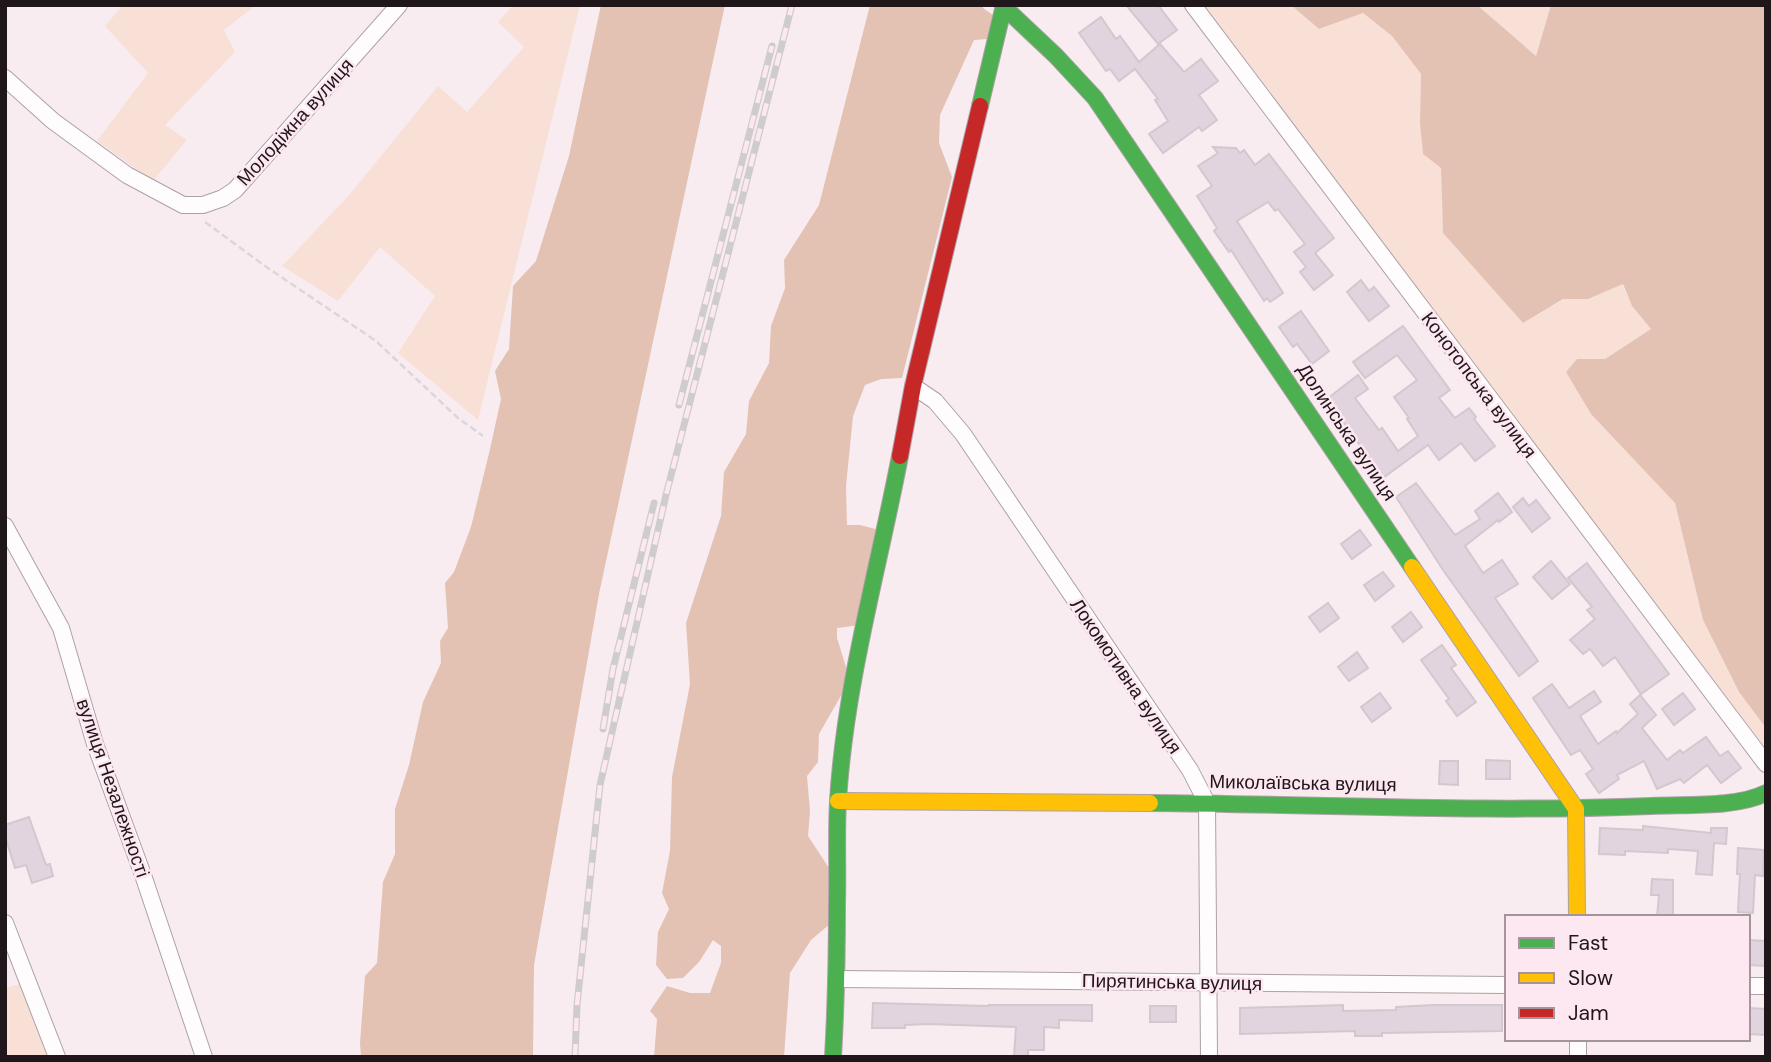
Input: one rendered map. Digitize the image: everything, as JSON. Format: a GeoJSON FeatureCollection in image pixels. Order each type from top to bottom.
{"type":"FeatureCollection","features":[{"type":"Feature","properties":{"kind":"street","name":"Молодіжна вулиця"},"geometry":{"type":"LineString","coordinates":[[183,205],[203,205],[223,198],[235,190],[399,5]]}},
{"type":"Feature","properties":{"kind":"street","name":"Конотопська вулиця"},"geometry":{"type":"LineString","coordinates":[[1193,5],[1766,764]]}},
{"type":"Feature","properties":{"kind":"street"},"geometry":{"type":"LineString","coordinates":[[833,1057],[837,979],[838,801],[852,687],[865,615],[884,541],[913,386],[1004,6]]}},
{"type":"Feature","properties":{"kind":"street","name":"Долинська вулиця"},"geometry":{"type":"LineString","coordinates":[[1004,6],[1056,55],[1096,98],[1576,809]]}},
{"type":"Feature","properties":{"kind":"street"},"geometry":{"type":"LineString","coordinates":[[5,78],[53,121],[127,175],[183,205]]}},
{"type":"Feature","properties":{"kind":"street","name":"Локомотивна вулиця"},"geometry":{"type":"LineString","coordinates":[[913,386],[935,401],[962,434],[1190,770],[1207,803],[1209,1057]]}},
{"type":"Feature","properties":{"kind":"street","name":"вулиця Незалежності"},"geometry":{"type":"LineString","coordinates":[[5,526],[61,628],[95,744],[143,875],[204,1057]]}},
{"type":"Feature","properties":{"kind":"street","name":"Миколаївська вулиця"},"geometry":{"type":"LineString","coordinates":[[838,801],[1576,809],[1728,802],[1754,799],[1766,793]]}},
{"type":"Feature","properties":{"kind":"street"},"geometry":{"type":"LineString","coordinates":[[1576,809],[1577,915]]}},
{"type":"Feature","properties":{"kind":"street"},"geometry":{"type":"LineString","coordinates":[[5,923],[57,1057]]}},
{"type":"Feature","properties":{"kind":"street","name":"Пирятинська вулиця"},"geometry":{"type":"LineString","coordinates":[[837,979],[1505,985]]}},
{"type":"Feature","properties":{"kind":"path"},"geometry":{"type":"LineString","coordinates":[[183,205],[265,266],[376,341],[458,418],[483,436]]}},
{"type":"Feature","properties":{"kind":"shaded area"},"geometry":{"type":"Polygon","coordinates":[[[123,5],[256,5],[224,30],[235,52],[165,125],[187,140],[153,181],[97,141],[148,73],[105,26],[123,5]]]}},
{"type":"Feature","properties":{"kind":"shaded area"},"geometry":{"type":"Polygon","coordinates":[[[513,5],[580,5],[478,420],[398,353],[435,296],[380,247],[338,301],[282,266],[350,194],[438,86],[467,112],[524,47],[498,22],[513,5]]]}},
{"type":"Feature","properties":{"kind":"shaded area"},"geometry":{"type":"Polygon","coordinates":[[[601,5],[725,5],[599,594],[534,965],[533,1057],[361,1057],[365,976],[377,963],[383,882],[395,854],[395,809],[409,765],[423,702],[441,663],[440,641],[448,628],[445,583],[454,572],[471,527],[490,449],[501,399],[495,371],[509,349],[513,286],[536,261],[569,156],[601,5]]]}},
{"type":"Feature","properties":{"kind":"shaded area"},"geometry":{"type":"Polygon","coordinates":[[[870,5],[983,5],[983,8],[993,15],[987,39],[974,40],[940,115],[939,143],[952,177],[902,378],[881,379],[865,385],[853,416],[846,486],[847,525],[879,530],[860,625],[837,628],[837,638],[850,680],[819,734],[818,762],[807,776],[810,811],[808,836],[829,868],[831,923],[811,940],[790,973],[784,1057],[654,1057],[657,1019],[650,1011],[667,986],[690,993],[710,993],[721,963],[721,946],[713,940],[699,962],[683,978],[667,979],[656,965],[658,932],[669,909],[662,893],[670,851],[672,777],[690,684],[686,623],[721,516],[724,472],[746,434],[749,401],[769,363],[771,326],[785,288],[784,260],[819,205],[870,5]]]}},
{"type":"Feature","properties":{"kind":"shaded area"},"geometry":{"type":"Polygon","coordinates":[[[1202,5],[1291,5],[1319,29],[1363,13],[1392,36],[1421,74],[1420,123],[1423,154],[1441,168],[1443,233],[1523,323],[1564,299],[1588,299],[1622,284],[1632,306],[1651,329],[1605,359],[1577,360],[1591,414],[1675,503],[1703,620],[1739,692],[1766,728],[1766,748],[1624,565],[1202,5]]]}},
{"type":"Feature","properties":{"kind":"shaded area"},"geometry":{"type":"Polygon","coordinates":[[[1291,5],[1477,5],[1536,56],[1551,5],[1766,5],[1766,728],[1739,692],[1703,620],[1675,503],[1591,414],[1566,372],[1577,359],[1605,359],[1651,329],[1632,306],[1623,284],[1588,299],[1563,299],[1523,323],[1443,233],[1441,168],[1423,154],[1420,123],[1421,74],[1392,36],[1363,13],[1319,29],[1291,5]]]}},
{"type":"Feature","properties":{"kind":"shaded area"},"geometry":{"type":"Polygon","coordinates":[[[1477,5],[1551,5],[1536,56],[1477,5]]]}},
{"type":"Feature","properties":{"kind":"shaded area"},"geometry":{"type":"Polygon","coordinates":[[[20,984],[48,1057],[5,1057],[5,988],[20,984]]]}},
{"type":"Feature","properties":{"kind":"building"},"geometry":{"type":"Polygon","coordinates":[[[1126,5],[1158,5],[1177,30],[1158,44],[1126,5]]]}},
{"type":"Feature","properties":{"kind":"building"},"geometry":{"type":"Polygon","coordinates":[[[1101,17],[1116,39],[1120,36],[1139,62],[1160,44],[1184,72],[1201,59],[1218,81],[1199,95],[1217,120],[1202,131],[1199,127],[1163,153],[1149,134],[1168,121],[1155,100],[1158,99],[1135,69],[1119,81],[1110,69],[1106,71],[1079,33],[1101,17]]]}},
{"type":"Feature","properties":{"kind":"building"},"geometry":{"type":"Polygon","coordinates":[[[1213,147],[1236,148],[1240,153],[1244,150],[1255,165],[1269,154],[1334,238],[1315,253],[1333,275],[1314,290],[1300,272],[1306,267],[1294,252],[1305,244],[1278,209],[1275,211],[1268,202],[1237,221],[1283,293],[1270,302],[1267,298],[1264,301],[1231,250],[1229,252],[1214,231],[1217,228],[1197,196],[1212,186],[1198,166],[1218,153],[1213,147]]]}},
{"type":"Feature","properties":{"kind":"building"},"geometry":{"type":"Polygon","coordinates":[[[1361,280],[1369,291],[1374,287],[1389,306],[1369,321],[1347,292],[1361,280]]]}},
{"type":"Feature","properties":{"kind":"building"},"geometry":{"type":"Polygon","coordinates":[[[1301,311],[1329,351],[1312,364],[1297,344],[1293,347],[1279,327],[1301,311]]]}},
{"type":"Feature","properties":{"kind":"building"},"geometry":{"type":"Polygon","coordinates":[[[1403,326],[1450,390],[1439,398],[1455,418],[1469,408],[1495,446],[1475,461],[1461,443],[1439,460],[1428,445],[1383,478],[1327,399],[1358,375],[1368,389],[1355,398],[1398,451],[1418,436],[1394,397],[1417,380],[1397,355],[1365,378],[1353,362],[1403,326]]]}},
{"type":"Feature","properties":{"kind":"building"},"geometry":{"type":"Polygon","coordinates":[[[1416,483],[1455,535],[1480,519],[1475,511],[1498,493],[1512,512],[1465,546],[1483,573],[1502,560],[1518,584],[1495,598],[1538,661],[1519,676],[1443,570],[1396,497],[1416,483]]]}},
{"type":"Feature","properties":{"kind":"building"},"geometry":{"type":"Polygon","coordinates":[[[1523,498],[1529,506],[1536,500],[1550,518],[1532,532],[1513,507],[1523,498]]]}},
{"type":"Feature","properties":{"kind":"building"},"geometry":{"type":"Polygon","coordinates":[[[1360,530],[1371,545],[1352,559],[1341,544],[1360,530]]]}},
{"type":"Feature","properties":{"kind":"building"},"geometry":{"type":"Polygon","coordinates":[[[1551,561],[1570,584],[1552,599],[1533,577],[1551,561]]]}},
{"type":"Feature","properties":{"kind":"building"},"geometry":{"type":"Polygon","coordinates":[[[1587,563],[1669,674],[1641,694],[1615,657],[1603,666],[1590,649],[1583,654],[1570,640],[1595,619],[1587,610],[1592,607],[1568,578],[1587,563]]]}},
{"type":"Feature","properties":{"kind":"building"},"geometry":{"type":"Polygon","coordinates":[[[1383,572],[1394,586],[1375,601],[1364,585],[1383,572]]]}},
{"type":"Feature","properties":{"kind":"building"},"geometry":{"type":"Polygon","coordinates":[[[1328,603],[1339,618],[1320,632],[1309,617],[1328,603]]]}},
{"type":"Feature","properties":{"kind":"building"},"geometry":{"type":"Polygon","coordinates":[[[1411,612],[1422,627],[1403,642],[1392,627],[1411,612]]]}},
{"type":"Feature","properties":{"kind":"building"},"geometry":{"type":"Polygon","coordinates":[[[1442,645],[1456,665],[1451,668],[1476,702],[1457,716],[1446,701],[1449,699],[1421,660],[1442,645]]]}},
{"type":"Feature","properties":{"kind":"building"},"geometry":{"type":"Polygon","coordinates":[[[1357,652],[1368,668],[1349,681],[1338,667],[1357,652]]]}},
{"type":"Feature","properties":{"kind":"building"},"geometry":{"type":"Polygon","coordinates":[[[1552,684],[1569,708],[1594,691],[1601,702],[1580,716],[1598,744],[1616,731],[1617,733],[1638,714],[1630,704],[1640,695],[1656,715],[1642,728],[1667,760],[1706,737],[1720,756],[1728,751],[1741,768],[1721,783],[1707,765],[1684,783],[1680,779],[1657,789],[1644,761],[1617,775],[1619,779],[1599,793],[1586,774],[1593,769],[1580,750],[1571,755],[1533,698],[1552,684]]]}},
{"type":"Feature","properties":{"kind":"building"},"geometry":{"type":"Polygon","coordinates":[[[1380,693],[1391,708],[1372,722],[1361,707],[1380,693]]]}},
{"type":"Feature","properties":{"kind":"building"},"geometry":{"type":"Polygon","coordinates":[[[1683,693],[1695,709],[1674,725],[1662,709],[1683,693]]]}},
{"type":"Feature","properties":{"kind":"building"},"geometry":{"type":"Polygon","coordinates":[[[1486,760],[1510,761],[1510,779],[1486,779],[1486,760]]]}},
{"type":"Feature","properties":{"kind":"building"},"geometry":{"type":"Polygon","coordinates":[[[1440,761],[1458,761],[1458,785],[1439,784],[1440,761]]]}},
{"type":"Feature","properties":{"kind":"building"},"geometry":{"type":"Polygon","coordinates":[[[29,817],[46,865],[50,864],[53,876],[32,883],[26,865],[15,868],[5,836],[5,825],[29,817]]]}},
{"type":"Feature","properties":{"kind":"building"},"geometry":{"type":"Polygon","coordinates":[[[1643,826],[1711,833],[1711,828],[1727,828],[1726,844],[1714,843],[1712,875],[1696,874],[1698,851],[1668,849],[1668,853],[1625,851],[1625,855],[1599,854],[1600,828],[1643,830],[1643,826]]]}},
{"type":"Feature","properties":{"kind":"building"},"geometry":{"type":"Polygon","coordinates":[[[1738,848],[1764,850],[1763,876],[1755,875],[1753,913],[1738,912],[1738,848]]]}},
{"type":"Feature","properties":{"kind":"building"},"geometry":{"type":"Polygon","coordinates":[[[1652,879],[1673,880],[1673,915],[1657,915],[1659,895],[1651,895],[1652,879]]]}},
{"type":"Feature","properties":{"kind":"building"},"geometry":{"type":"Polygon","coordinates":[[[1750,940],[1766,941],[1766,966],[1750,965],[1750,940]]]}},
{"type":"Feature","properties":{"kind":"building"},"geometry":{"type":"Polygon","coordinates":[[[873,1003],[1092,1005],[1092,1021],[1059,1020],[1059,1028],[1044,1027],[1044,1050],[1028,1050],[1028,1057],[1014,1056],[1016,1027],[928,1024],[905,1025],[905,1028],[872,1028],[873,1003]]]}},
{"type":"Feature","properties":{"kind":"building"},"geometry":{"type":"Polygon","coordinates":[[[1343,1005],[1343,1011],[1396,1010],[1396,1007],[1434,1005],[1502,1005],[1502,1031],[1382,1033],[1382,1036],[1355,1036],[1355,1031],[1240,1034],[1240,1008],[1343,1005]]]}},
{"type":"Feature","properties":{"kind":"building"},"geometry":{"type":"Polygon","coordinates":[[[1150,1006],[1176,1006],[1176,1022],[1150,1022],[1150,1006]]]}},
{"type":"Feature","properties":{"kind":"building"},"geometry":{"type":"Polygon","coordinates":[[[1750,1008],[1766,1009],[1766,1035],[1750,1034],[1750,1008]]]}},
{"type":"Feature","properties":{"kind":"railway"},"geometry":{"type":"LineString","coordinates":[[575,1057],[577,1005],[600,785],[666,495],[792,5]]}},
{"type":"Feature","properties":{"kind":"railway"},"geometry":{"type":"LineString","coordinates":[[679,405],[772,46]]}},
{"type":"Feature","properties":{"kind":"railway"},"geometry":{"type":"LineString","coordinates":[[603,729],[613,669],[654,503]]}},
{"type":"Feature","properties":{"kind":"traffic: fast"},"geometry":{"type":"LineString","coordinates":[[980,106],[1004,5]]}},
{"type":"Feature","properties":{"kind":"traffic: fast"},"geometry":{"type":"LineString","coordinates":[[1003,6],[1056,56],[1095,98],[1412,567]]}},
{"type":"Feature","properties":{"kind":"traffic: fast"},"geometry":{"type":"LineString","coordinates":[[833,1057],[837,960],[837,814],[842,757],[863,628],[900,456]]}},
{"type":"Feature","properties":{"kind":"traffic: fast"},"geometry":{"type":"LineString","coordinates":[[1150,803],[1588,808],[1725,803],[1766,793]]}},
{"type":"Feature","properties":{"kind":"traffic: slow"},"geometry":{"type":"LineString","coordinates":[[1412,567],[1576,809],[1577,915]]}},
{"type":"Feature","properties":{"kind":"traffic: slow"},"geometry":{"type":"LineString","coordinates":[[838,801],[1150,803]]}},
{"type":"Feature","properties":{"kind":"traffic: jam"},"geometry":{"type":"LineString","coordinates":[[900,456],[913,386],[980,106]]}}]}
